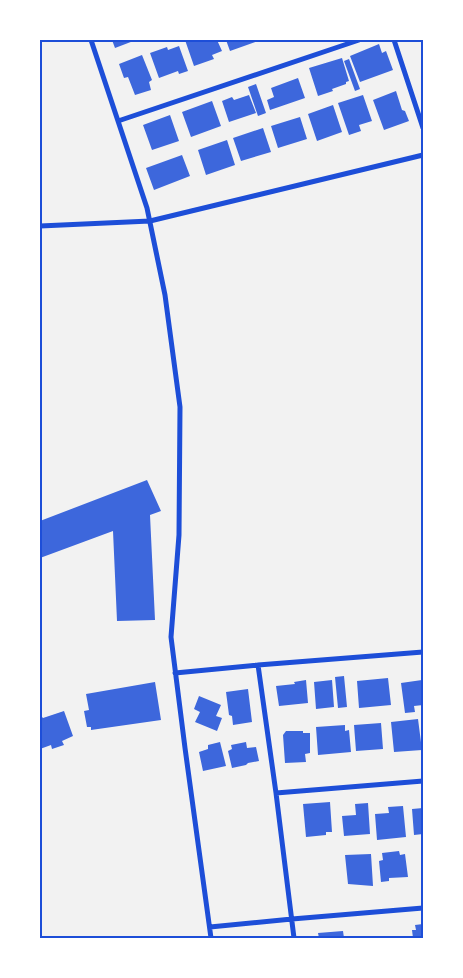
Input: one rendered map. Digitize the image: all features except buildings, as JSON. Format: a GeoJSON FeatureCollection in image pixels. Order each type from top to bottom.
{"type":"FeatureCollection","features":[{"type":"Feature","properties":{"kind":"street"},"geometry":{"type":"LineString","coordinates":[[91,40],[146,203],[165,295],[180,408],[179,535],[171,638],[211,938]]}},
{"type":"Feature","properties":{"kind":"street"},"geometry":{"type":"LineString","coordinates":[[118,121],[359,40]]}},
{"type":"Feature","properties":{"kind":"street"},"geometry":{"type":"LineString","coordinates":[[394,40],[423,128]]}},
{"type":"Feature","properties":{"kind":"street"},"geometry":{"type":"LineString","coordinates":[[40,226],[150,221],[423,155]]}},
{"type":"Feature","properties":{"kind":"street"},"geometry":{"type":"LineString","coordinates":[[175,674],[258,665],[423,652]]}},
{"type":"Feature","properties":{"kind":"street"},"geometry":{"type":"LineString","coordinates":[[258,665],[294,938]]}},
{"type":"Feature","properties":{"kind":"street"},"geometry":{"type":"LineString","coordinates":[[276,793],[423,781]]}},
{"type":"Feature","properties":{"kind":"street"},"geometry":{"type":"LineString","coordinates":[[210,927],[423,908]]}}]}
